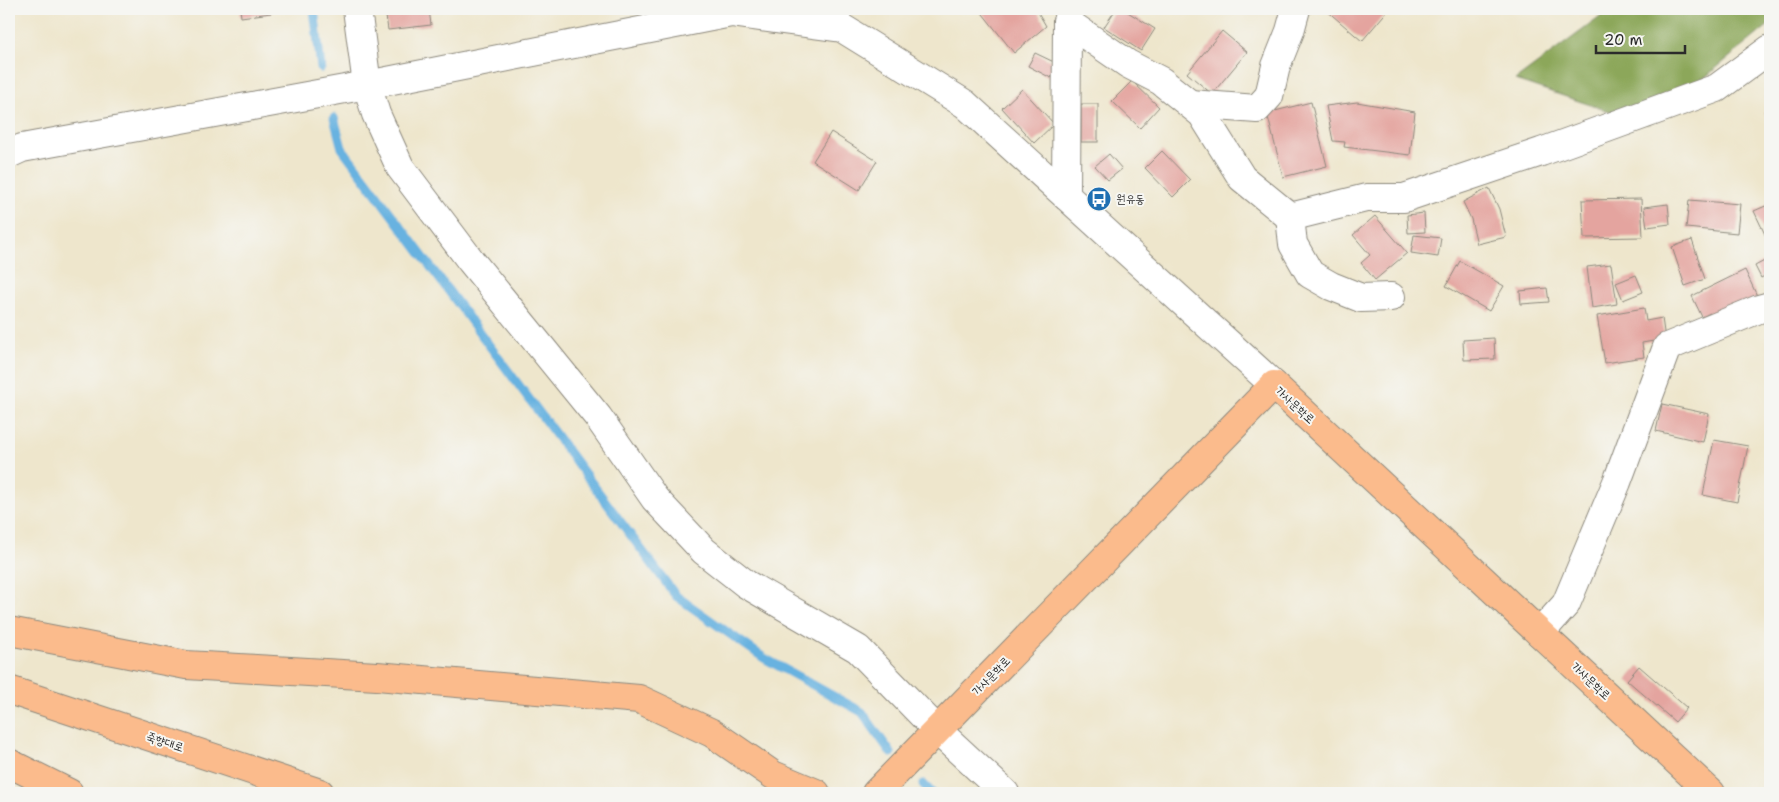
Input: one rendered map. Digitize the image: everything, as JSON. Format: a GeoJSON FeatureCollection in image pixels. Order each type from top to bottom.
{"type":"FeatureCollection","features":[{"type":"Feature","properties":{"kind":"main road","name":"가사문학로"},"geometry":{"type":"LineString","coordinates":[[876,793],[1274,385],[1712,793]]}},
{"type":"Feature","properties":{"kind":"main road"},"geometry":{"type":"LineString","coordinates":[[9,631],[186,665],[378,676],[639,699],[712,733],[773,775],[816,793]]}},
{"type":"Feature","properties":{"kind":"main road","name":"죽향대로"},"geometry":{"type":"LineString","coordinates":[[9,690],[320,793]]}},
{"type":"Feature","properties":{"kind":"main road"},"geometry":{"type":"LineString","coordinates":[[9,763],[69,793]]}},
{"type":"Feature","properties":{"kind":"street"},"geometry":{"type":"LineString","coordinates":[[357,9],[367,85],[376,114],[400,167],[471,261],[598,417],[655,499],[704,551],[746,584],[858,649],[938,731],[1006,793]]}},
{"type":"Feature","properties":{"kind":"street"},"geometry":{"type":"LineString","coordinates":[[1190,104],[1257,109],[1269,96],[1276,66],[1296,9]]}},
{"type":"Feature","properties":{"kind":"street"},"geometry":{"type":"LineString","coordinates":[[9,154],[22,148],[367,85],[731,13],[813,16],[842,28],[965,104],[1274,385]]}},
{"type":"Feature","properties":{"kind":"street"},"geometry":{"type":"LineString","coordinates":[[1068,15],[1128,64],[1161,81],[1202,114],[1242,178],[1290,217],[1293,244],[1310,274],[1330,286],[1361,298],[1391,297]]}},
{"type":"Feature","properties":{"kind":"street"},"geometry":{"type":"LineString","coordinates":[[1066,196],[1068,15]]}},
{"type":"Feature","properties":{"kind":"street"},"geometry":{"type":"LineString","coordinates":[[1290,217],[1366,198],[1404,198],[1541,152],[1717,88],[1770,50]]}},
{"type":"Feature","properties":{"kind":"street"},"geometry":{"type":"LineString","coordinates":[[1540,633],[1566,604],[1617,482],[1668,347],[1770,306]]}},
{"type":"Feature","properties":{"kind":"green space"},"geometry":{"type":"Polygon","coordinates":[[[1611,9],[1770,9],[1770,24],[1648,124],[1515,80],[1611,9]]]}},
{"type":"Feature","properties":{"kind":"building"},"geometry":{"type":"Polygon","coordinates":[[[240,9],[270,9],[271,13],[241,17],[240,9]]]}},
{"type":"Feature","properties":{"kind":"building"},"geometry":{"type":"Polygon","coordinates":[[[385,9],[429,9],[431,25],[388,30],[385,9]]]}},
{"type":"Feature","properties":{"kind":"building"},"geometry":{"type":"Polygon","coordinates":[[[979,9],[1036,9],[1046,26],[1014,53],[979,9]]]}},
{"type":"Feature","properties":{"kind":"building"},"geometry":{"type":"Polygon","coordinates":[[[1116,9],[1123,9],[1155,29],[1141,51],[1104,27],[1116,9]]]}},
{"type":"Feature","properties":{"kind":"building"},"geometry":{"type":"Polygon","coordinates":[[[1325,9],[1389,9],[1362,41],[1325,9]]]}},
{"type":"Feature","properties":{"kind":"building"},"geometry":{"type":"Polygon","coordinates":[[[1222,31],[1247,52],[1212,94],[1187,73],[1222,31]]]}},
{"type":"Feature","properties":{"kind":"building"},"geometry":{"type":"Polygon","coordinates":[[[1035,53],[1058,64],[1051,78],[1028,66],[1035,53]]]}},
{"type":"Feature","properties":{"kind":"building"},"geometry":{"type":"Polygon","coordinates":[[[1132,81],[1159,107],[1140,128],[1112,101],[1132,81]]]}},
{"type":"Feature","properties":{"kind":"building"},"geometry":{"type":"Polygon","coordinates":[[[1022,89],[1054,124],[1034,143],[1002,108],[1022,89]]]}},
{"type":"Feature","properties":{"kind":"building"},"geometry":{"type":"Polygon","coordinates":[[[1311,102],[1327,166],[1283,177],[1267,113],[1311,102]]]}},
{"type":"Feature","properties":{"kind":"building"},"geometry":{"type":"Polygon","coordinates":[[[1357,102],[1415,112],[1410,155],[1344,147],[1345,142],[1333,141],[1326,106],[1357,102]]]}},
{"type":"Feature","properties":{"kind":"building"},"geometry":{"type":"Polygon","coordinates":[[[1081,104],[1098,104],[1098,142],[1081,142],[1081,104]]]}},
{"type":"Feature","properties":{"kind":"building"},"geometry":{"type":"Polygon","coordinates":[[[1770,108],[1770,124],[1764,111],[1770,108]]]}},
{"type":"Feature","properties":{"kind":"building"},"geometry":{"type":"Polygon","coordinates":[[[831,132],[877,161],[859,190],[813,161],[831,132]]]}},
{"type":"Feature","properties":{"kind":"building"},"geometry":{"type":"Polygon","coordinates":[[[1162,151],[1190,180],[1173,197],[1145,168],[1162,151]]]}},
{"type":"Feature","properties":{"kind":"building"},"geometry":{"type":"Polygon","coordinates":[[[1109,154],[1122,169],[1108,180],[1095,166],[1109,154]]]}},
{"type":"Feature","properties":{"kind":"building"},"geometry":{"type":"Polygon","coordinates":[[[1489,188],[1499,209],[1506,237],[1477,244],[1471,219],[1463,202],[1489,188]]]}},
{"type":"Feature","properties":{"kind":"building"},"geometry":{"type":"Polygon","coordinates":[[[1641,199],[1643,237],[1584,238],[1582,200],[1641,199]]]}},
{"type":"Feature","properties":{"kind":"building"},"geometry":{"type":"Polygon","coordinates":[[[1689,200],[1740,204],[1737,233],[1686,228],[1689,200]]]}},
{"type":"Feature","properties":{"kind":"building"},"geometry":{"type":"Polygon","coordinates":[[[1668,204],[1670,224],[1647,227],[1644,207],[1668,204]]]}},
{"type":"Feature","properties":{"kind":"building"},"geometry":{"type":"Polygon","coordinates":[[[1770,204],[1770,245],[1754,211],[1770,204]]]}},
{"type":"Feature","properties":{"kind":"building"},"geometry":{"type":"Polygon","coordinates":[[[1424,213],[1425,232],[1408,233],[1407,215],[1424,213]]]}},
{"type":"Feature","properties":{"kind":"building"},"geometry":{"type":"Polygon","coordinates":[[[1375,216],[1407,253],[1375,280],[1361,263],[1370,255],[1353,235],[1375,216]]]}},
{"type":"Feature","properties":{"kind":"building"},"geometry":{"type":"Polygon","coordinates":[[[1414,235],[1441,238],[1438,257],[1411,253],[1414,235]]]}},
{"type":"Feature","properties":{"kind":"building"},"geometry":{"type":"Polygon","coordinates":[[[1692,240],[1705,279],[1685,286],[1672,247],[1692,240]]]}},
{"type":"Feature","properties":{"kind":"building"},"geometry":{"type":"Polygon","coordinates":[[[1770,258],[1770,273],[1761,278],[1755,266],[1770,258]]]}},
{"type":"Feature","properties":{"kind":"building"},"geometry":{"type":"Polygon","coordinates":[[[1460,261],[1504,286],[1489,311],[1446,286],[1460,261]]]}},
{"type":"Feature","properties":{"kind":"building"},"geometry":{"type":"Polygon","coordinates":[[[1611,264],[1617,304],[1592,308],[1587,267],[1611,264]]]}},
{"type":"Feature","properties":{"kind":"building"},"geometry":{"type":"Polygon","coordinates":[[[1745,270],[1758,298],[1713,320],[1710,313],[1702,317],[1692,296],[1745,270]]]}},
{"type":"Feature","properties":{"kind":"building"},"geometry":{"type":"Polygon","coordinates":[[[1636,275],[1643,292],[1623,300],[1616,283],[1636,275]]]}},
{"type":"Feature","properties":{"kind":"building"},"geometry":{"type":"Polygon","coordinates":[[[1547,288],[1549,302],[1521,304],[1520,291],[1547,288]]]}},
{"type":"Feature","properties":{"kind":"building"},"geometry":{"type":"Polygon","coordinates":[[[1644,308],[1646,321],[1662,318],[1665,339],[1642,343],[1644,357],[1605,363],[1597,316],[1644,308]]]}},
{"type":"Feature","properties":{"kind":"building"},"geometry":{"type":"Polygon","coordinates":[[[1494,338],[1495,359],[1464,360],[1463,340],[1494,338]]]}},
{"type":"Feature","properties":{"kind":"building"},"geometry":{"type":"Polygon","coordinates":[[[1662,404],[1709,414],[1703,442],[1656,431],[1662,404]]]}},
{"type":"Feature","properties":{"kind":"building"},"geometry":{"type":"Polygon","coordinates":[[[1714,440],[1748,446],[1737,502],[1703,495],[1714,440]]]}},
{"type":"Feature","properties":{"kind":"building"},"geometry":{"type":"Polygon","coordinates":[[[1639,666],[1687,708],[1675,722],[1627,680],[1639,666]]]}},
{"type":"Feature","properties":{"kind":"waterway"},"geometry":{"type":"LineString","coordinates":[[314,9],[321,68]]}},
{"type":"Feature","properties":{"kind":"waterway"},"geometry":{"type":"LineString","coordinates":[[334,118],[342,148],[676,596],[764,658],[862,712],[891,753]]}},
{"type":"Feature","properties":{"kind":"waterway"},"geometry":{"type":"LineString","coordinates":[[923,784],[932,793]]}},
{"type":"Feature","properties":{"kind":"place","name":"원유동"},"geometry":{"type":"Point","coordinates":[1099,199]}}]}
